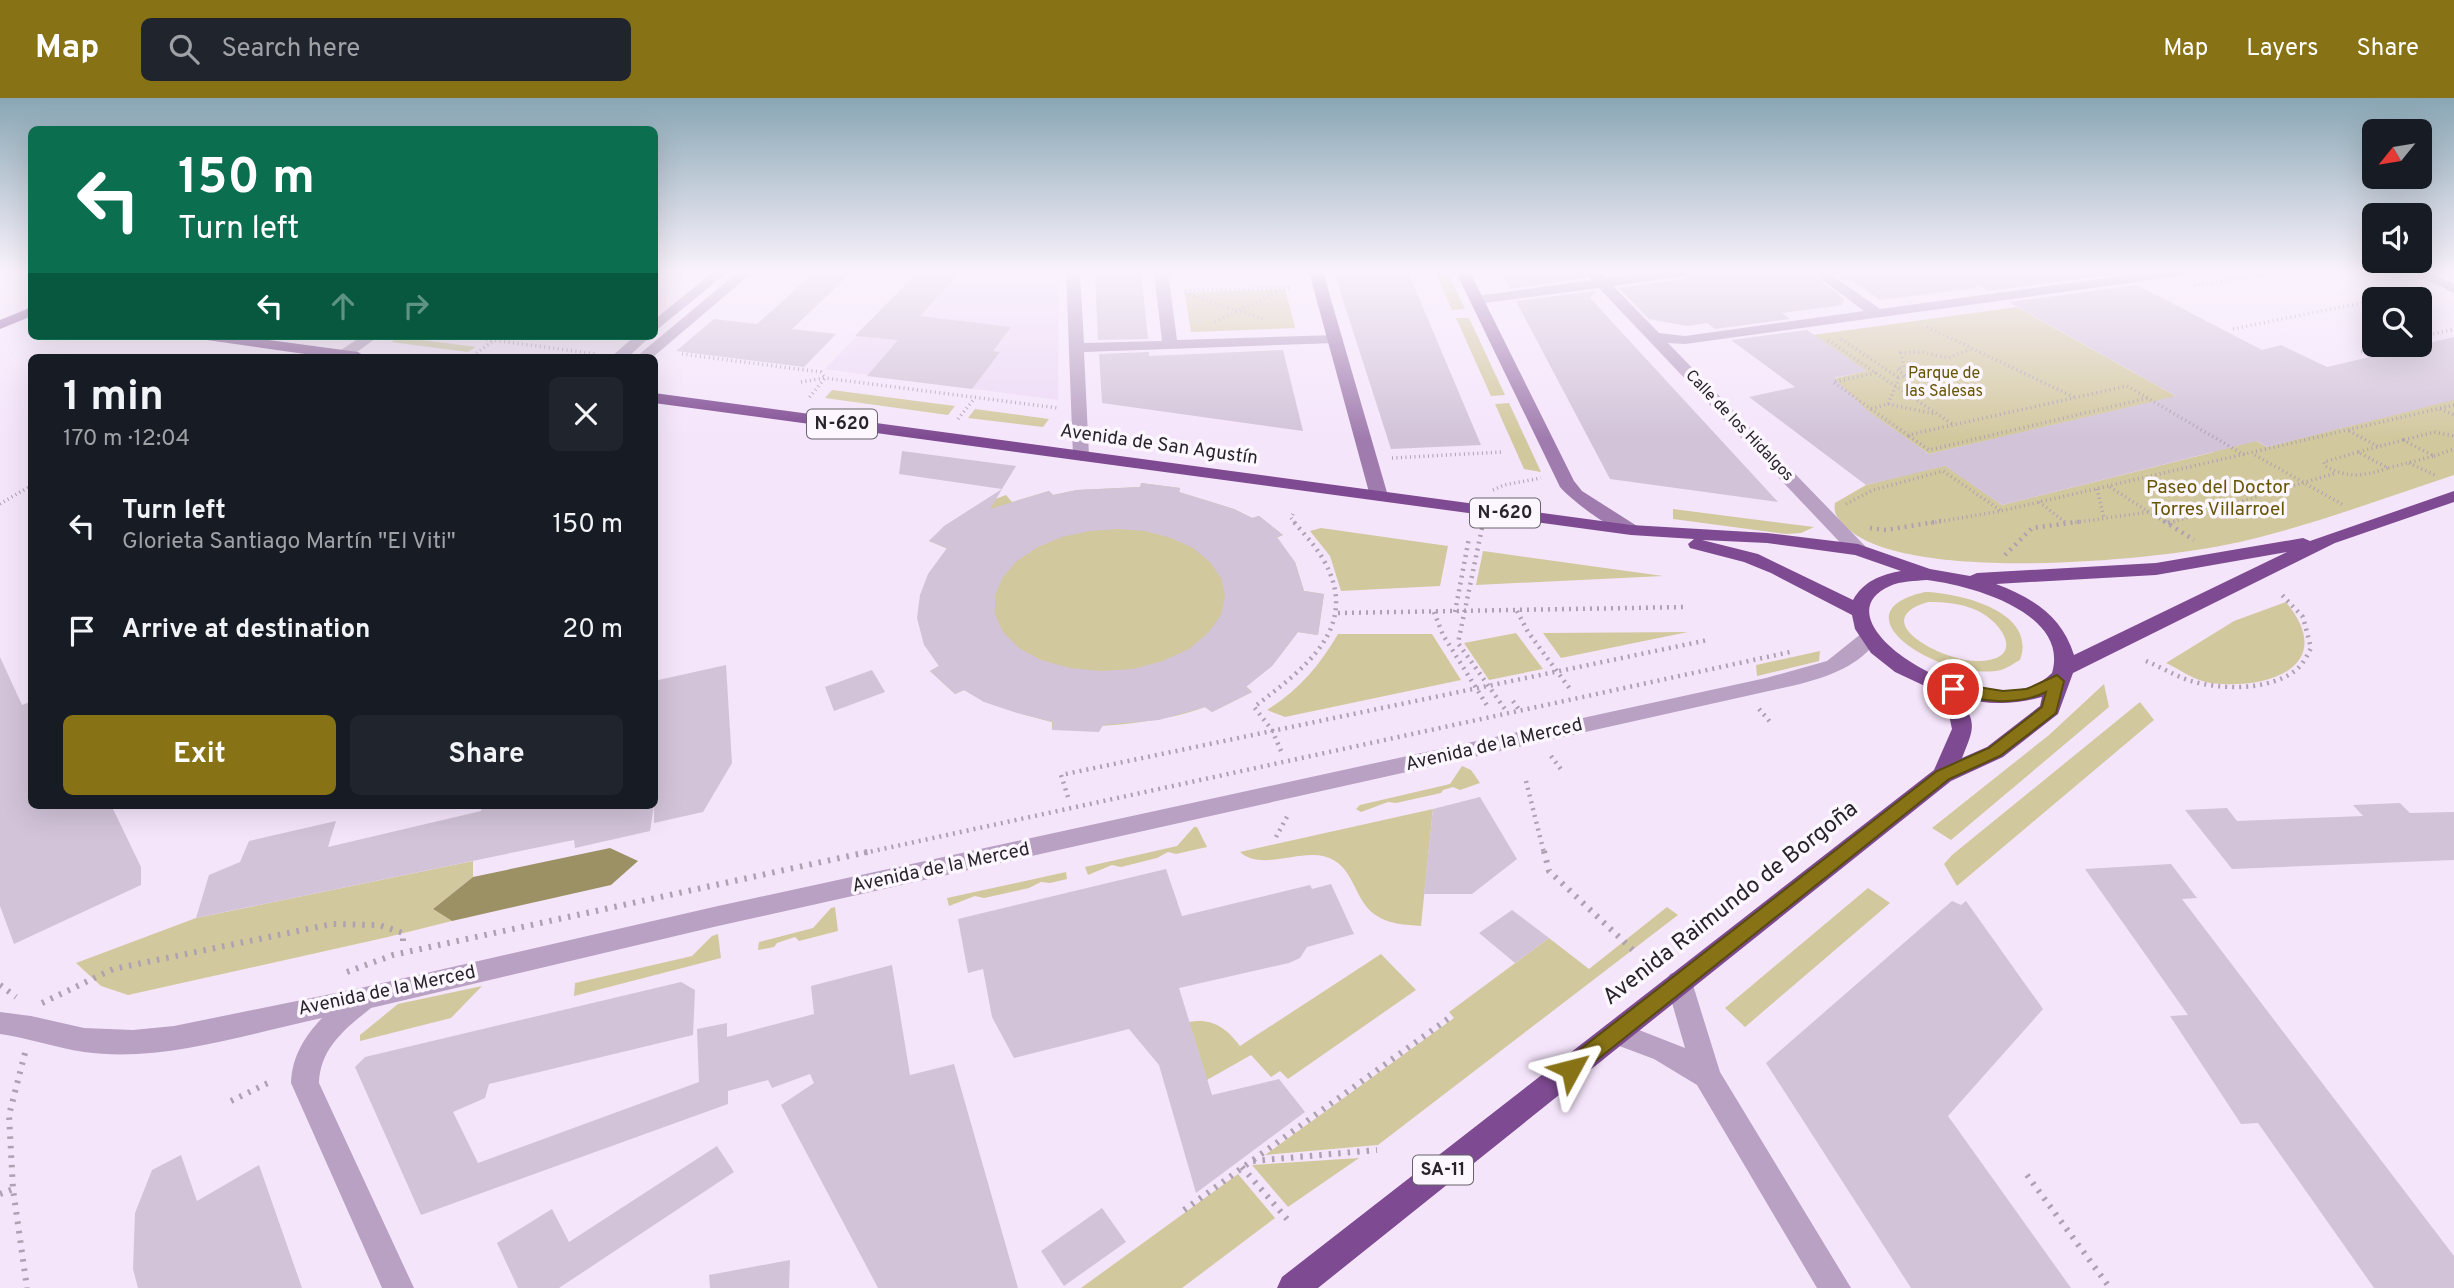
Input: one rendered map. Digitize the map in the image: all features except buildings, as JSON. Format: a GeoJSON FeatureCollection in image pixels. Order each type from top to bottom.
{"type":"FeatureCollection","features":[{"type":"Feature","properties":{"kind":"highway"},"geometry":{"type":"LineString","coordinates":[[236,340],[336,354]]}},
{"type":"Feature","properties":{"kind":"highway","name":"Avenida de San Agustín"},"geometry":{"type":"LineString","coordinates":[[658,399],[1658,534],[1751,558],[1859,611]]}},
{"type":"Feature","properties":{"kind":"highway"},"geometry":{"type":"LineString","coordinates":[[2329,539],[2156,569],[2104,574],[1963,579],[1927,575],[1899,577],[1879,584],[1864,596],[1859,611],[1869,638],[1886,656],[1909,672],[1935,684],[1970,693],[2003,697],[2030,694],[2061,674],[2329,539],[2454,496]]}},
{"type":"Feature","properties":{"kind":"highway","name":"Avenida de San Agustín"},"geometry":{"type":"LineString","coordinates":[[1658,534],[1767,538],[1858,550],[1927,575]]}},
{"type":"Feature","properties":{"kind":"highway"},"geometry":{"type":"LineString","coordinates":[[1963,579],[2008,595],[2041,617],[2063,643],[2061,674]]}},
{"type":"Feature","properties":{"kind":"highway","name":"Avenida Raimundo de Borgoña"},"geometry":{"type":"LineString","coordinates":[[1293,1288],[1943,775],[1994,752],[2050,709],[2061,674]]}},
{"type":"Feature","properties":{"kind":"highway","name":"Avenida Raimundo de Borgoña"},"geometry":{"type":"LineString","coordinates":[[1935,684],[1959,713],[1964,729],[1943,775]]}},
{"type":"Feature","properties":{"kind":"main road"},"geometry":{"type":"LineString","coordinates":[[1333,328],[1379,496]]}},
{"type":"Feature","properties":{"kind":"main road"},"geometry":{"type":"LineString","coordinates":[[1490,328],[1566,483],[1576,495],[1631,530]]}},
{"type":"Feature","properties":{"kind":"street"},"geometry":{"type":"LineString","coordinates":[[649,354],[680,328]]}},
{"type":"Feature","properties":{"kind":"street"},"geometry":{"type":"LineString","coordinates":[[1075,328],[1081,456]]}},
{"type":"Feature","properties":{"kind":"street"},"geometry":{"type":"LineString","coordinates":[[1168,328],[1170,345]]}},
{"type":"Feature","properties":{"kind":"street","name":"Calle de los Hidalgos"},"geometry":{"type":"LineString","coordinates":[[1645,328],[1858,550]]}},
{"type":"Feature","properties":{"kind":"street"},"geometry":{"type":"LineString","coordinates":[[1654,337],[1685,340],[1782,328]]}},
{"type":"Feature","properties":{"kind":"street"},"geometry":{"type":"LineString","coordinates":[[1076,348],[1336,339]]}},
{"type":"Feature","properties":{"kind":"street"},"geometry":{"type":"LineString","coordinates":[[352,354],[368,340]]}},
{"type":"Feature","properties":{"kind":"street"},"geometry":{"type":"LineString","coordinates":[[615,354],[638,340]]}},
{"type":"Feature","properties":{"kind":"street","name":"Avenida de la Merced"},"geometry":{"type":"LineString","coordinates":[[0,1023],[31,1027],[84,1040],[133,1042],[174,1038],[365,998],[718,916],[1766,685],[1837,666],[1853,655],[1869,638]]}},
{"type":"Feature","properties":{"kind":"street"},"geometry":{"type":"LineString","coordinates":[[1679,982],[1707,1076],[1835,1288]]}},
{"type":"Feature","properties":{"kind":"street"},"geometry":{"type":"LineString","coordinates":[[365,998],[323,1035],[309,1055],[304,1071],[305,1083],[398,1288]]}},
{"type":"Feature","properties":{"kind":"street"},"geometry":{"type":"LineString","coordinates":[[1616,1033],[1650,1043],[1682,1058],[1707,1076]]}},
{"type":"Feature","properties":{"kind":"path"},"geometry":{"type":"LineString","coordinates":[[1927,328],[2076,398]]}},
{"type":"Feature","properties":{"kind":"path"},"geometry":{"type":"LineString","coordinates":[[2233,329],[2240,328]]}},
{"type":"Feature","properties":{"kind":"path"},"geometry":{"type":"LineString","coordinates":[[2432,334],[2454,329]]}},
{"type":"Feature","properties":{"kind":"path"},"geometry":{"type":"LineString","coordinates":[[1839,337],[1899,378]]}},
{"type":"Feature","properties":{"kind":"path"},"geometry":{"type":"LineString","coordinates":[[1826,339],[1954,425]]}},
{"type":"Feature","properties":{"kind":"path"},"geometry":{"type":"LineString","coordinates":[[475,354],[494,340],[597,354]]}},
{"type":"Feature","properties":{"kind":"path"},"geometry":{"type":"LineString","coordinates":[[1888,404],[1899,378],[1906,376],[1897,369],[1904,367],[1901,353],[1922,352],[1948,358],[1971,348]]}},
{"type":"Feature","properties":{"kind":"path"},"geometry":{"type":"LineString","coordinates":[[671,352],[821,372],[825,378]]}},
{"type":"Feature","properties":{"kind":"path"},"geometry":{"type":"LineString","coordinates":[[1876,373],[1832,382],[1929,450],[2148,398]]}},
{"type":"Feature","properties":{"kind":"path"},"geometry":{"type":"LineString","coordinates":[[807,401],[825,378]]}},
{"type":"Feature","properties":{"kind":"path"},"geometry":{"type":"LineString","coordinates":[[801,382],[825,378],[1049,409],[1063,408]]}},
{"type":"Feature","properties":{"kind":"path"},"geometry":{"type":"LineString","coordinates":[[1908,435],[2127,386],[2246,456]]}},
{"type":"Feature","properties":{"kind":"path"},"geometry":{"type":"LineString","coordinates":[[956,421],[975,399]]}},
{"type":"Feature","properties":{"kind":"path"},"geometry":{"type":"LineString","coordinates":[[1870,409],[1888,404],[1939,415]]}},
{"type":"Feature","properties":{"kind":"path"},"geometry":{"type":"LineString","coordinates":[[1870,528],[1886,530],[2001,511],[2246,456],[2454,405]]}},
{"type":"Feature","properties":{"kind":"path"},"geometry":{"type":"LineString","coordinates":[[2440,409],[2454,415]]}},
{"type":"Feature","properties":{"kind":"path"},"geometry":{"type":"LineString","coordinates":[[2349,431],[2379,447]]}},
{"type":"Feature","properties":{"kind":"path"},"geometry":{"type":"LineString","coordinates":[[2454,436],[2434,432],[2324,462],[2336,473],[2357,479],[2454,449]]}},
{"type":"Feature","properties":{"kind":"path"},"geometry":{"type":"LineString","coordinates":[[2403,440],[2434,456]]}},
{"type":"Feature","properties":{"kind":"path"},"geometry":{"type":"LineString","coordinates":[[1388,458],[1503,452]]}},
{"type":"Feature","properties":{"kind":"path"},"geometry":{"type":"LineString","coordinates":[[2358,452],[2388,468]]}},
{"type":"Feature","properties":{"kind":"path"},"geometry":{"type":"LineString","coordinates":[[2253,454],[2345,506]]}},
{"type":"Feature","properties":{"kind":"path"},"geometry":{"type":"LineString","coordinates":[[2408,463],[2437,476]]}},
{"type":"Feature","properties":{"kind":"path"},"geometry":{"type":"LineString","coordinates":[[1846,504],[1873,490],[1943,471],[2001,511]]}},
{"type":"Feature","properties":{"kind":"path"},"geometry":{"type":"LineString","coordinates":[[2168,523],[2336,473]]}},
{"type":"Feature","properties":{"kind":"path"},"geometry":{"type":"LineString","coordinates":[[0,504],[28,487]]}},
{"type":"Feature","properties":{"kind":"path"},"geometry":{"type":"LineString","coordinates":[[2109,487],[2204,545]]}},
{"type":"Feature","properties":{"kind":"path"},"geometry":{"type":"LineString","coordinates":[[2097,489],[2104,518]]}},
{"type":"Feature","properties":{"kind":"path"},"geometry":{"type":"LineString","coordinates":[[2039,502],[2066,523]]}},
{"type":"Feature","properties":{"kind":"path"},"geometry":{"type":"LineString","coordinates":[[2002,558],[2032,528],[2150,512]]}},
{"type":"Feature","properties":{"kind":"path"},"geometry":{"type":"LineString","coordinates":[[1281,751],[1272,730],[1254,707],[1297,674],[1317,653],[1334,629],[1338,613],[1335,588],[1324,561],[1291,518],[1293,514]]}},
{"type":"Feature","properties":{"kind":"path"},"geometry":{"type":"LineString","coordinates":[[1455,612],[1469,538]]}},
{"type":"Feature","properties":{"kind":"path"},"geometry":{"type":"LineString","coordinates":[[2146,661],[2190,681],[2210,685],[2257,685],[2280,679],[2296,671],[2311,648],[2303,617],[2282,594]]}},
{"type":"Feature","properties":{"kind":"path"},"geometry":{"type":"LineString","coordinates":[[1338,613],[1686,607]]}},
{"type":"Feature","properties":{"kind":"path"},"geometry":{"type":"LineString","coordinates":[[1517,611],[1528,632],[1570,689]]}},
{"type":"Feature","properties":{"kind":"path"},"geometry":{"type":"LineString","coordinates":[[1434,612],[1443,635],[1488,707]]}},
{"type":"Feature","properties":{"kind":"path"},"geometry":{"type":"LineString","coordinates":[[1068,797],[1061,775],[1708,640]]}},
{"type":"Feature","properties":{"kind":"path"},"geometry":{"type":"LineString","coordinates":[[335,978],[393,955],[1798,650]]}},
{"type":"Feature","properties":{"kind":"path"},"geometry":{"type":"LineString","coordinates":[[1526,781],[1549,871],[1636,953]]}},
{"type":"Feature","properties":{"kind":"path"},"geometry":{"type":"LineString","coordinates":[[32,1008],[113,969],[332,924],[379,925],[403,933],[403,941]]}},
{"type":"Feature","properties":{"kind":"path"},"geometry":{"type":"LineString","coordinates":[[1184,1210],[1448,1018]]}},
{"type":"Feature","properties":{"kind":"path"},"geometry":{"type":"LineString","coordinates":[[27,1288],[13,1189],[9,1115],[18,1071],[29,1041]]}},
{"type":"Feature","properties":{"kind":"path"},"geometry":{"type":"LineString","coordinates":[[231,1101],[272,1081]]}},
{"type":"Feature","properties":{"kind":"path"},"geometry":{"type":"LineString","coordinates":[[1251,1161],[1377,1150]]}},
{"type":"Feature","properties":{"kind":"path"},"geometry":{"type":"LineString","coordinates":[[1242,1167],[1287,1219]]}},
{"type":"Feature","properties":{"kind":"path"},"geometry":{"type":"LineString","coordinates":[[2027,1175],[2110,1288]]}},
{"type":"Feature","properties":{"kind":"path"},"geometry":{"type":"LineString","coordinates":[[0,1194],[13,1189]]}},
{"type":"Feature","properties":{"kind":"shaded area"},"geometry":{"type":"Polygon","coordinates":[[[865,328],[1059,328],[1058,400],[825,369],[865,328]]]}},
{"type":"Feature","properties":{"kind":"shaded area"},"geometry":{"type":"Polygon","coordinates":[[[610,848],[638,861],[611,885],[452,921],[433,909],[473,877],[610,848]]]}},
{"type":"Feature","properties":{"kind":"green space"},"geometry":{"type":"Polygon","coordinates":[[[1190,328],[1295,328],[1191,332],[1190,328]]]}},
{"type":"Feature","properties":{"kind":"green space"},"geometry":{"type":"Polygon","coordinates":[[[1460,328],[1473,328],[1505,395],[1491,396],[1460,328]]]}},
{"type":"Feature","properties":{"kind":"green space","name":"Paseo del Doctor Torres Villarroel"},"geometry":{"type":"Polygon","coordinates":[[[1867,328],[2054,328],[2267,447],[2454,399],[2454,475],[2283,531],[2189,551],[2141,557],[2027,563],[1969,562],[1917,556],[1874,544],[1845,526],[1835,513],[1835,503],[1866,485],[1945,465],[2002,505],[2214,452],[2136,406],[1929,454],[1824,381],[1866,371],[1813,335],[1867,328]]]}},
{"type":"Feature","properties":{"kind":"green space"},"geometry":{"type":"Polygon","coordinates":[[[422,340],[476,347],[468,352],[391,342],[422,340]]]}},
{"type":"Feature","properties":{"kind":"green space"},"geometry":{"type":"Polygon","coordinates":[[[832,390],[955,406],[948,415],[825,398],[832,390]]]}},
{"type":"Feature","properties":{"kind":"green space"},"geometry":{"type":"Polygon","coordinates":[[[1509,403],[1541,472],[1524,469],[1495,404],[1509,403]]]}},
{"type":"Feature","properties":{"kind":"green space"},"geometry":{"type":"Polygon","coordinates":[[[975,409],[1049,419],[1043,427],[968,418],[975,409]]]}},
{"type":"Feature","properties":{"kind":"green space"},"geometry":{"type":"Polygon","coordinates":[[[1141,483],[1180,488],[1179,492],[1234,509],[1252,518],[1259,516],[1283,535],[1276,538],[1295,562],[1304,591],[1324,594],[1318,635],[1298,632],[1272,666],[1246,686],[1252,692],[1212,712],[1205,707],[1149,721],[1110,725],[1052,730],[1052,722],[996,705],[964,690],[955,694],[930,671],[939,666],[922,634],[919,606],[928,579],[948,549],[929,541],[937,533],[965,514],[1006,495],[1012,502],[1049,491],[1053,495],[1077,490],[1140,487],[1141,483]]]}},
{"type":"Feature","properties":{"kind":"green space"},"geometry":{"type":"Polygon","coordinates":[[[1673,509],[1814,527],[1801,533],[1786,534],[1673,519],[1673,509]]]}},
{"type":"Feature","properties":{"kind":"green space"},"geometry":{"type":"Polygon","coordinates":[[[1321,528],[1448,546],[1440,586],[1341,591],[1330,556],[1310,531],[1321,528]]]}},
{"type":"Feature","properties":{"kind":"green space"},"geometry":{"type":"Polygon","coordinates":[[[1483,551],[1663,576],[1476,585],[1483,551]]]}},
{"type":"Feature","properties":{"kind":"green space"},"geometry":{"type":"Polygon","coordinates":[[[1925,592],[1957,596],[1992,608],[2007,617],[2018,629],[2022,643],[2020,660],[2001,670],[1977,671],[1951,666],[1927,657],[1906,644],[1892,629],[1889,615],[1899,602],[1925,592]],[[1928,602],[1910,610],[1904,619],[1907,629],[1916,639],[1963,660],[1992,659],[2006,649],[2002,632],[1987,616],[1952,603],[1928,602]]]}},
{"type":"Feature","properties":{"kind":"green space"},"geometry":{"type":"Polygon","coordinates":[[[2286,602],[2300,624],[2305,643],[2300,658],[2289,670],[2273,678],[2254,682],[2211,683],[2194,678],[2166,663],[2234,621],[2286,602]]]}},
{"type":"Feature","properties":{"kind":"green space"},"geometry":{"type":"Polygon","coordinates":[[[1688,632],[1561,658],[1543,633],[1688,632]]]}},
{"type":"Feature","properties":{"kind":"green space"},"geometry":{"type":"Polygon","coordinates":[[[1516,633],[1543,669],[1489,680],[1464,643],[1516,633]]]}},
{"type":"Feature","properties":{"kind":"green space"},"geometry":{"type":"Polygon","coordinates":[[[1338,634],[1432,634],[1461,680],[1285,717],[1267,710],[1307,676],[1338,634]]]}},
{"type":"Feature","properties":{"kind":"green space"},"geometry":{"type":"Polygon","coordinates":[[[1820,651],[1819,661],[1757,676],[1756,665],[1820,651]]]}},
{"type":"Feature","properties":{"kind":"green space"},"geometry":{"type":"Polygon","coordinates":[[[2104,684],[2109,707],[1951,840],[1932,828],[2049,735],[2104,684]]]}},
{"type":"Feature","properties":{"kind":"green space"},"geometry":{"type":"Polygon","coordinates":[[[2140,702],[2154,720],[1957,886],[1944,864],[1952,855],[2140,702]]]}},
{"type":"Feature","properties":{"kind":"green space"},"geometry":{"type":"Polygon","coordinates":[[[1462,766],[1471,770],[1480,783],[1460,790],[1453,787],[1441,793],[1396,803],[1388,802],[1361,812],[1356,809],[1360,805],[1450,784],[1462,766]]]}},
{"type":"Feature","properties":{"kind":"green space"},"geometry":{"type":"Polygon","coordinates":[[[1433,809],[1421,926],[1391,922],[1374,914],[1361,899],[1347,873],[1333,860],[1313,855],[1258,860],[1240,852],[1433,809]]]}},
{"type":"Feature","properties":{"kind":"green space"},"geometry":{"type":"Polygon","coordinates":[[[1197,827],[1207,847],[1176,854],[1168,852],[1157,858],[1121,867],[1112,865],[1088,875],[1085,867],[1177,846],[1197,827]]]}},
{"type":"Feature","properties":{"kind":"green space"},"geometry":{"type":"Polygon","coordinates":[[[473,861],[473,877],[433,909],[452,921],[128,995],[101,986],[76,963],[196,918],[473,861]]]}},
{"type":"Feature","properties":{"kind":"green space"},"geometry":{"type":"Polygon","coordinates":[[[1066,872],[1067,879],[1041,882],[1029,888],[984,898],[975,896],[949,906],[947,898],[1066,872]]]}},
{"type":"Feature","properties":{"kind":"green space"},"geometry":{"type":"Polygon","coordinates":[[[1868,888],[1890,903],[1745,1027],[1725,1008],[1868,888]]]}},
{"type":"Feature","properties":{"kind":"green space"},"geometry":{"type":"Polygon","coordinates":[[[835,907],[838,931],[799,941],[795,937],[777,943],[774,947],[758,950],[759,942],[813,928],[835,907]]]}},
{"type":"Feature","properties":{"kind":"green space"},"geometry":{"type":"Polygon","coordinates":[[[1667,907],[1678,915],[1378,1145],[1265,1155],[1454,1018],[1449,1012],[1549,938],[1589,969],[1667,907]]]}},
{"type":"Feature","properties":{"kind":"green space"},"geometry":{"type":"Polygon","coordinates":[[[718,934],[721,958],[574,996],[575,983],[692,956],[712,936],[718,934]]]}},
{"type":"Feature","properties":{"kind":"green space"},"geometry":{"type":"Polygon","coordinates":[[[1381,954],[1416,990],[1288,1079],[1280,1071],[1271,1077],[1251,1055],[1207,1080],[1189,1022],[1212,1023],[1230,1034],[1240,1046],[1381,954]]]}},
{"type":"Feature","properties":{"kind":"green space"},"geometry":{"type":"Polygon","coordinates":[[[482,986],[451,1018],[360,1041],[360,1035],[398,1004],[482,986]]]}},
{"type":"Feature","properties":{"kind":"green space"},"geometry":{"type":"Polygon","coordinates":[[[1359,1158],[1288,1207],[1252,1165],[1359,1158]]]}},
{"type":"Feature","properties":{"kind":"green space"},"geometry":{"type":"Polygon","coordinates":[[[1238,1174],[1275,1218],[1182,1288],[1081,1288],[1238,1174]]]}},
{"type":"Feature","properties":{"kind":"route"},"geometry":{"type":"LineString","coordinates":[[1571,1069],[1943,775],[1994,752],[2050,709],[2057,681],[2030,694],[2003,697],[1953,689]]}},
{"type":"Feature","properties":{"kind":"park label","name":"Parque de las Salesas"},"geometry":{"type":"Point","coordinates":[1944,383]}}]}
